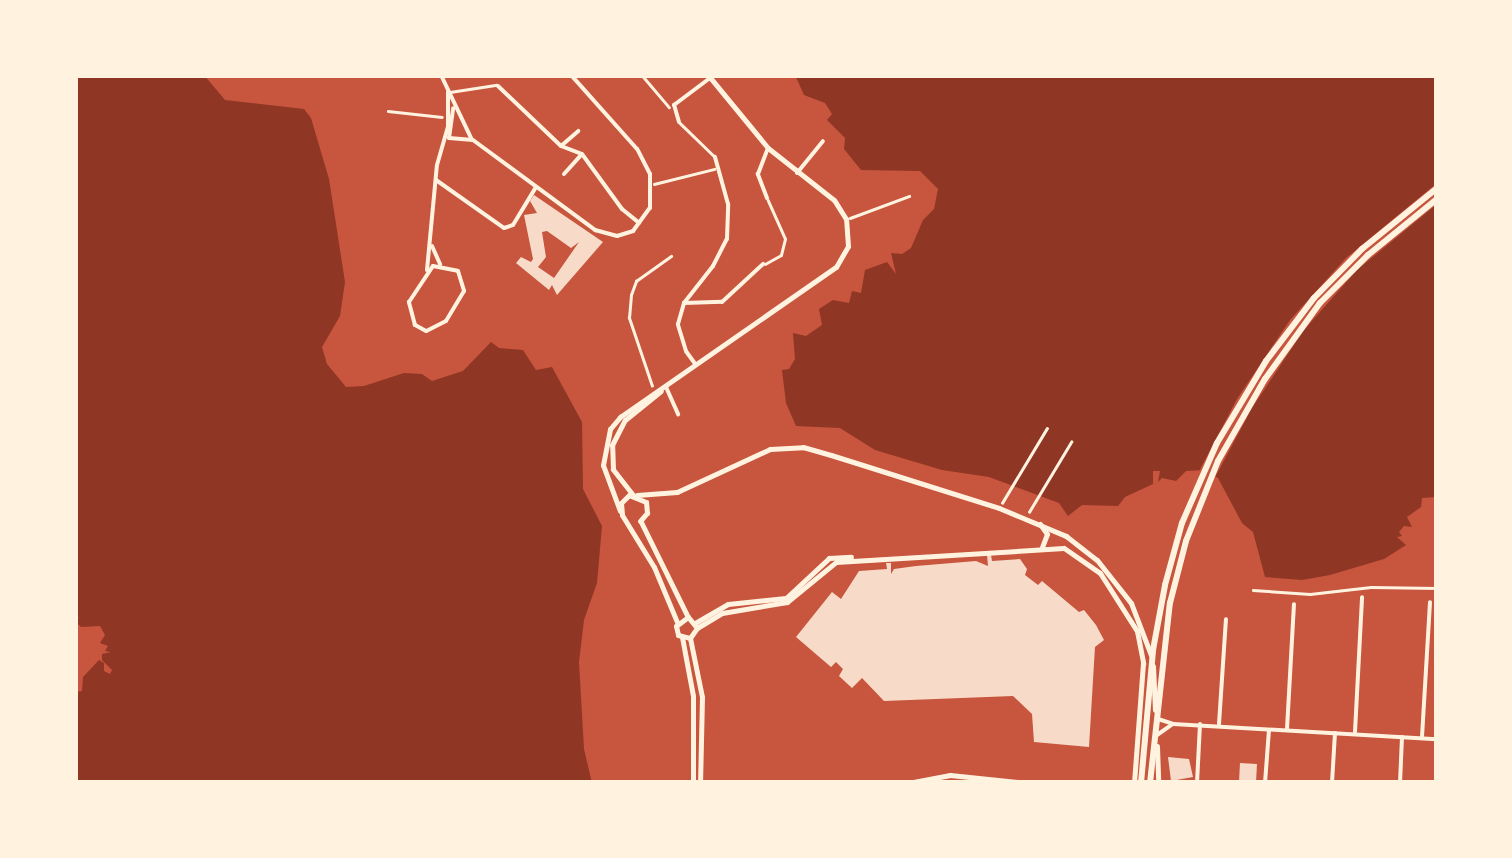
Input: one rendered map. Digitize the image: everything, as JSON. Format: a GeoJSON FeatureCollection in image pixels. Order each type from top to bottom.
{"type":"FeatureCollection","features":[{"type":"Feature","properties":{"kind":"main road"},"geometry":{"type":"LineString","coordinates":[[1138,783],[1164,585],[1182,523],[1210,457],[1249,388],[1308,304],[1348,261],[1437,188]]}},
{"type":"Feature","properties":{"kind":"main road"},"geometry":{"type":"LineString","coordinates":[[1150,783],[1170,603],[1186,541],[1218,460],[1264,379],[1320,304],[1368,255],[1437,199]]}},
{"type":"Feature","properties":{"kind":"street"},"geometry":{"type":"LineString","coordinates":[[441,75],[473,140],[604,234],[624,235],[650,208],[652,184],[638,149],[571,75]]}},
{"type":"Feature","properties":{"kind":"street"},"geometry":{"type":"LineString","coordinates":[[696,365],[679,332],[684,303],[713,266],[727,240],[728,204],[715,157],[673,112],[674,106],[709,76],[768,148],[797,174],[827,193],[846,219],[848,246],[836,267],[696,365],[620,417],[604,447],[607,485],[654,567],[677,622],[676,631],[682,638],[693,696],[697,783]]}},
{"type":"Feature","properties":{"kind":"street"},"geometry":{"type":"LineString","coordinates":[[448,92],[498,86],[562,146],[582,154],[622,208],[639,223]]}},
{"type":"Feature","properties":{"kind":"street"},"geometry":{"type":"LineString","coordinates":[[427,273],[448,92]]}},
{"type":"Feature","properties":{"kind":"street"},"geometry":{"type":"LineString","coordinates":[[442,145],[450,138],[454,104]]}},
{"type":"Feature","properties":{"kind":"street"},"geometry":{"type":"LineString","coordinates":[[562,146],[578,132]]}},
{"type":"Feature","properties":{"kind":"street"},"geometry":{"type":"LineString","coordinates":[[450,138],[473,140]]}},
{"type":"Feature","properties":{"kind":"street"},"geometry":{"type":"LineString","coordinates":[[797,174],[822,141]]}},
{"type":"Feature","properties":{"kind":"street"},"geometry":{"type":"LineString","coordinates":[[684,303],[722,302],[763,264],[781,254],[784,239],[758,174],[768,148]]}},
{"type":"Feature","properties":{"kind":"street"},"geometry":{"type":"LineString","coordinates":[[564,174],[582,154]]}},
{"type":"Feature","properties":{"kind":"street"},"geometry":{"type":"LineString","coordinates":[[436,180],[504,228],[513,226],[536,186]]}},
{"type":"Feature","properties":{"kind":"street"},"geometry":{"type":"LineString","coordinates":[[432,246],[441,266]]}},
{"type":"Feature","properties":{"kind":"street"},"geometry":{"type":"LineString","coordinates":[[432,266],[441,266],[458,271],[464,291],[446,321],[426,331],[412,319],[409,302],[432,266]]}},
{"type":"Feature","properties":{"kind":"street"},"geometry":{"type":"LineString","coordinates":[[661,389],[678,414]]}},
{"type":"Feature","properties":{"kind":"street"},"geometry":{"type":"LineString","coordinates":[[640,521],[648,506],[614,469],[612,445],[625,420],[661,389]]}},
{"type":"Feature","properties":{"kind":"street"},"geometry":{"type":"LineString","coordinates":[[620,511],[623,500],[635,495],[677,492],[757,454],[803,447],[1036,521],[1089,553],[1131,603],[1148,638],[1158,783]]}},
{"type":"Feature","properties":{"kind":"street"},"geometry":{"type":"LineString","coordinates":[[626,520],[640,521]]}},
{"type":"Feature","properties":{"kind":"street"},"geometry":{"type":"LineString","coordinates":[[640,521],[688,617],[696,625]]}},
{"type":"Feature","properties":{"kind":"street"},"geometry":{"type":"LineString","coordinates":[[1036,521],[1047,534],[1042,546]]}},
{"type":"Feature","properties":{"kind":"street"},"geometry":{"type":"LineString","coordinates":[[697,783],[702,698],[690,638],[696,625],[728,604],[786,598],[830,558],[1042,546],[1077,553],[1100,573],[1137,631],[1143,663],[1138,783]]}},
{"type":"Feature","properties":{"kind":"street"},"geometry":{"type":"LineString","coordinates":[[1253,590],[1310,594],[1371,587],[1437,588]]}},
{"type":"Feature","properties":{"kind":"street"},"geometry":{"type":"LineString","coordinates":[[1355,734],[1362,597]]}},
{"type":"Feature","properties":{"kind":"street"},"geometry":{"type":"LineString","coordinates":[[1422,738],[1430,602]]}},
{"type":"Feature","properties":{"kind":"street"},"geometry":{"type":"LineString","coordinates":[[1286,731],[1294,604]]}},
{"type":"Feature","properties":{"kind":"street"},"geometry":{"type":"LineString","coordinates":[[677,622],[688,617]]}},
{"type":"Feature","properties":{"kind":"street"},"geometry":{"type":"LineString","coordinates":[[1219,725],[1226,618]]}},
{"type":"Feature","properties":{"kind":"street"},"geometry":{"type":"LineString","coordinates":[[682,638],[690,638]]}},
{"type":"Feature","properties":{"kind":"street"},"geometry":{"type":"LineString","coordinates":[[1156,712],[1158,718],[1173,724]]}},
{"type":"Feature","properties":{"kind":"street"},"geometry":{"type":"LineString","coordinates":[[1156,738],[1161,728],[1173,724],[1200,724],[1437,739]]}},
{"type":"Feature","properties":{"kind":"street"},"geometry":{"type":"LineString","coordinates":[[1197,783],[1200,724]]}},
{"type":"Feature","properties":{"kind":"street"},"geometry":{"type":"LineString","coordinates":[[1265,783],[1269,730]]}},
{"type":"Feature","properties":{"kind":"street"},"geometry":{"type":"LineString","coordinates":[[1332,783],[1334,734]]}},
{"type":"Feature","properties":{"kind":"street"},"geometry":{"type":"LineString","coordinates":[[1400,783],[1402,738]]}},
{"type":"Feature","properties":{"kind":"street"},"geometry":{"type":"LineString","coordinates":[[908,783],[950,775],[1026,783]]}},
{"type":"Feature","properties":{"kind":"path"},"geometry":{"type":"LineString","coordinates":[[642,75],[673,112]]}},
{"type":"Feature","properties":{"kind":"path"},"geometry":{"type":"LineString","coordinates":[[388,111],[448,117]]}},
{"type":"Feature","properties":{"kind":"path"},"geometry":{"type":"LineString","coordinates":[[652,184],[718,168]]}},
{"type":"Feature","properties":{"kind":"path"},"geometry":{"type":"LineString","coordinates":[[846,219],[909,196]]}},
{"type":"Feature","properties":{"kind":"path"},"geometry":{"type":"LineString","coordinates":[[661,389],[629,318],[636,281],[671,256]]}},
{"type":"Feature","properties":{"kind":"path"},"geometry":{"type":"LineString","coordinates":[[1002,502],[1047,428]]}},
{"type":"Feature","properties":{"kind":"path"},"geometry":{"type":"LineString","coordinates":[[1029,512],[1071,442]]}},
{"type":"Feature","properties":{"kind":"shaded area"},"geometry":{"type":"Polygon","coordinates":[[[75,75],[204,75],[225,100],[304,109],[311,118],[329,179],[345,282],[340,316],[322,347],[327,364],[346,387],[364,386],[404,373],[422,374],[432,381],[463,371],[491,342],[499,348],[523,350],[536,370],[552,367],[582,422],[583,489],[602,526],[597,583],[584,620],[579,662],[584,749],[592,783],[75,783],[75,692],[82,691],[83,677],[99,660],[104,663],[104,671],[110,674],[112,670],[102,660],[102,654],[111,652],[105,651],[108,646],[100,643],[105,635],[100,626],[81,627],[75,621],[79,618],[75,614],[75,75]]]}},
{"type":"Feature","properties":{"kind":"shaded area"},"geometry":{"type":"Polygon","coordinates":[[[795,75],[1437,75],[1437,497],[1422,498],[1421,507],[1407,517],[1412,527],[1404,526],[1399,532],[1402,536],[1397,537],[1406,545],[1384,559],[1330,575],[1302,580],[1265,577],[1253,532],[1242,523],[1218,478],[1204,470],[1186,471],[1176,481],[1162,478],[1158,482],[1160,471],[1153,471],[1153,484],[1125,497],[1118,506],[1082,505],[1068,516],[1059,503],[989,477],[942,470],[875,450],[840,428],[796,426],[786,403],[782,370],[789,369],[795,359],[793,333],[806,336],[822,325],[819,309],[833,300],[849,303],[852,291],[861,293],[865,270],[887,262],[896,274],[891,253],[902,254],[911,248],[923,220],[934,209],[938,189],[920,171],[861,170],[844,149],[845,138],[827,120],[832,114],[825,103],[804,95],[795,75]]]}},
{"type":"Feature","properties":{"kind":"pier"},"geometry":{"type":"Polygon","coordinates":[[[1437,183],[1437,204],[1357,270],[1304,330],[1252,408],[1212,483],[1203,476],[1196,477],[1237,399],[1290,320],[1346,258],[1437,183]]]}},
{"type":"Feature","properties":{"kind":"building"},"geometry":{"type":"Polygon","coordinates":[[[534,195],[603,242],[557,295],[552,285],[549,290],[516,263],[521,257],[531,262],[533,259],[524,215],[537,213],[530,201],[534,195]],[[547,231],[542,232],[546,257],[538,267],[554,278],[579,242],[571,248],[547,231]]]}},
{"type":"Feature","properties":{"kind":"building"},"geometry":{"type":"Polygon","coordinates":[[[987,555],[991,555],[992,561],[1020,559],[1027,569],[1025,575],[1038,585],[1042,581],[1079,612],[1084,610],[1104,640],[1095,647],[1089,747],[1034,742],[1032,714],[1013,696],[884,701],[862,678],[852,688],[839,676],[843,669],[836,662],[831,667],[796,637],[832,592],[841,599],[859,571],[887,569],[886,563],[891,563],[891,574],[894,569],[976,561],[988,566],[987,555]]]}},
{"type":"Feature","properties":{"kind":"building"},"geometry":{"type":"Polygon","coordinates":[[[1168,757],[1189,759],[1193,777],[1171,781],[1168,757]]]}},
{"type":"Feature","properties":{"kind":"building"},"geometry":{"type":"Polygon","coordinates":[[[1240,763],[1257,764],[1256,783],[1239,783],[1240,763]]]}}]}
